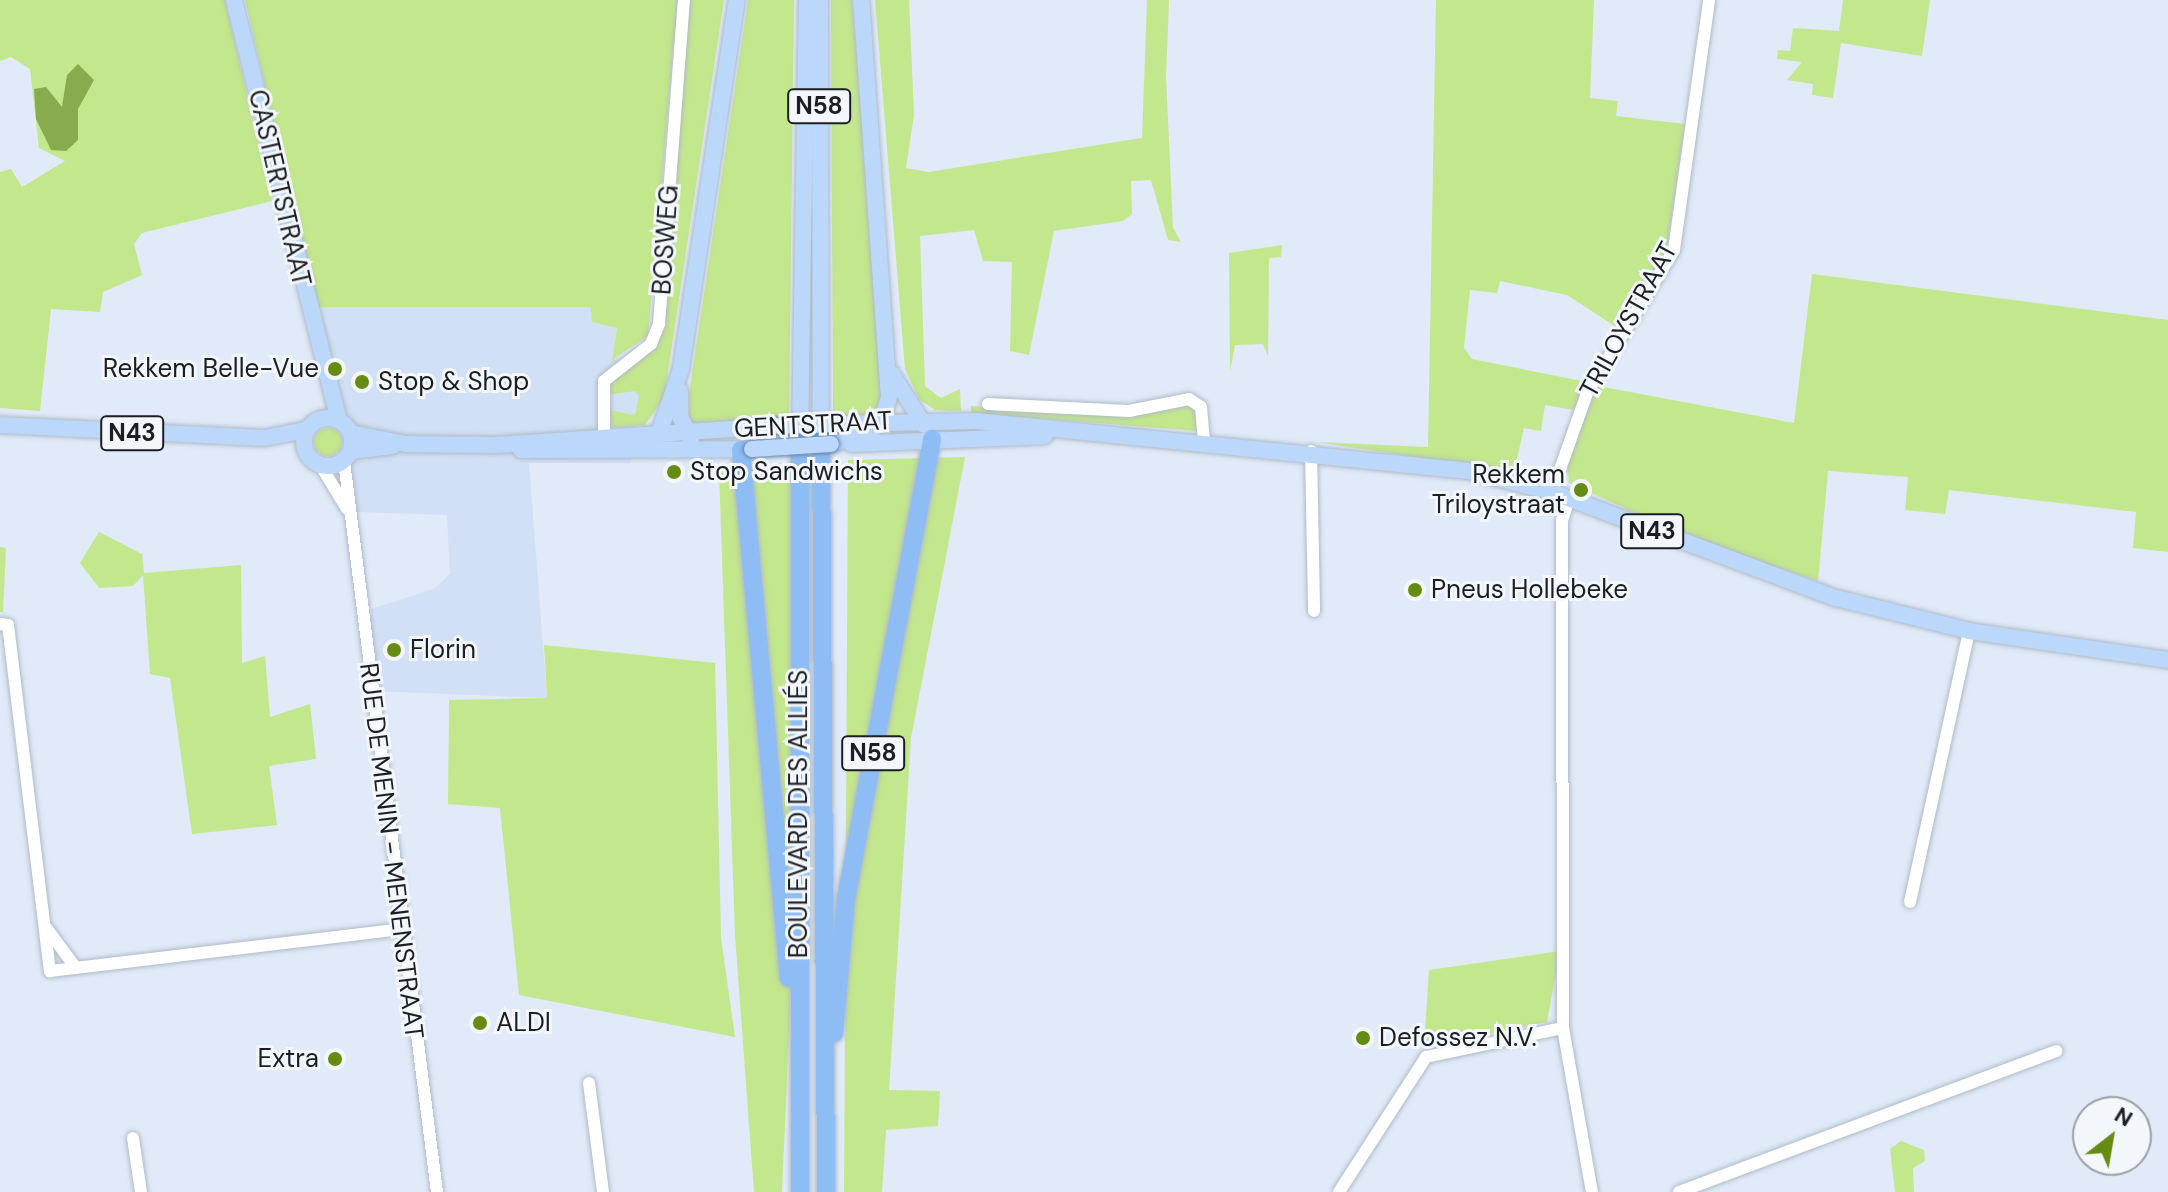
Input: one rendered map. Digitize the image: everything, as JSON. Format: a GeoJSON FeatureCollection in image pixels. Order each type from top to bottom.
{"type":"FeatureCollection","features":[{"type":"Feature","properties":{"kind":"highway","name":"BOULEVARD DES ALLIÉS"},"geometry":{"type":"LineString","coordinates":[[800,436],[800,1192]]}},
{"type":"Feature","properties":{"kind":"highway","name":"N58"},"geometry":{"type":"LineString","coordinates":[[825,1067],[837,1022],[846,899],[932,439]]}},
{"type":"Feature","properties":{"kind":"highway","name":"BOULEVARD DES ALLIÉS"},"geometry":{"type":"LineString","coordinates":[[826,440],[826,1192]]}},
{"type":"Feature","properties":{"kind":"highway","name":"N58"},"geometry":{"type":"LineString","coordinates":[[750,442],[800,1048]]}},
{"type":"Feature","properties":{"kind":"main road","name":"CASTERTSTRAAT"},"geometry":{"type":"LineString","coordinates":[[234,0],[324,377],[339,420]]}},
{"type":"Feature","properties":{"kind":"main road"},"geometry":{"type":"LineString","coordinates":[[659,433],[681,369],[737,0]]}},
{"type":"Feature","properties":{"kind":"main road","name":"N58"},"geometry":{"type":"LineString","coordinates":[[800,436],[807,0]]}},
{"type":"Feature","properties":{"kind":"main road","name":"N58"},"geometry":{"type":"LineString","coordinates":[[820,0],[826,440]]}},
{"type":"Feature","properties":{"kind":"main road","name":"N58"},"geometry":{"type":"LineString","coordinates":[[861,0],[891,373],[932,439]]}},
{"type":"Feature","properties":{"kind":"main road"},"geometry":{"type":"LineString","coordinates":[[681,369],[685,433],[707,450]]}},
{"type":"Feature","properties":{"kind":"main road"},"geometry":{"type":"LineString","coordinates":[[872,430],[891,373]]}},
{"type":"Feature","properties":{"kind":"main road","name":"CASTERTSTRAAT"},"geometry":{"type":"LineString","coordinates":[[312,425],[324,377]]}},
{"type":"Feature","properties":{"kind":"main road","name":"GENTSTRAAT"},"geometry":{"type":"LineString","coordinates":[[604,445],[659,433],[685,433],[750,442],[778,426],[872,430],[922,419],[1131,435]]}},
{"type":"Feature","properties":{"kind":"main road","name":"N43"},"geometry":{"type":"LineString","coordinates":[[0,425],[264,438],[339,420]]}},
{"type":"Feature","properties":{"kind":"main road"},"geometry":{"type":"LineString","coordinates":[[339,420],[351,433],[347,456]]}},
{"type":"Feature","properties":{"kind":"main road"},"geometry":{"type":"LineString","coordinates":[[307,455],[312,425]]}},
{"type":"Feature","properties":{"kind":"main road","name":"N43"},"geometry":{"type":"LineString","coordinates":[[351,433],[406,444],[604,445],[707,450],[750,442],[826,440],[872,430],[932,439],[1131,435],[1311,451],[1468,471],[1552,492],[1778,580],[1969,631],[2168,660]]}},
{"type":"Feature","properties":{"kind":"main road","name":"N43"},"geometry":{"type":"LineString","coordinates":[[264,438],[307,455],[321,466],[347,456],[406,444]]}},
{"type":"Feature","properties":{"kind":"street","name":"BOSWEG"},"geometry":{"type":"LineString","coordinates":[[604,445],[607,374],[651,344],[659,324],[684,0]]}},
{"type":"Feature","properties":{"kind":"street","name":"TRILOYSTRAAT"},"geometry":{"type":"LineString","coordinates":[[1552,492],[1587,393],[1674,250],[1709,0]]}},
{"type":"Feature","properties":{"kind":"street"},"geometry":{"type":"LineString","coordinates":[[988,404],[1129,411],[1189,399],[1204,416],[1204,442]]}},
{"type":"Feature","properties":{"kind":"street"},"geometry":{"type":"LineString","coordinates":[[1311,451],[1314,611]]}},
{"type":"Feature","properties":{"kind":"street","name":"RUE DE MENIN - MENENSTRAAT"},"geometry":{"type":"LineString","coordinates":[[347,456],[347,509],[437,1192]]}},
{"type":"Feature","properties":{"kind":"street","name":"RUE DE MENIN - MENENSTRAAT"},"geometry":{"type":"LineString","coordinates":[[321,466],[347,509]]}},
{"type":"Feature","properties":{"kind":"street"},"geometry":{"type":"LineString","coordinates":[[1569,499],[1562,520],[1563,1028],[1592,1192]]}},
{"type":"Feature","properties":{"kind":"street"},"geometry":{"type":"LineString","coordinates":[[0,624],[8,625],[50,971],[402,929]]}},
{"type":"Feature","properties":{"kind":"street"},"geometry":{"type":"LineString","coordinates":[[1910,902],[1969,631]]}},
{"type":"Feature","properties":{"kind":"street"},"geometry":{"type":"LineString","coordinates":[[45,926],[76,968]]}},
{"type":"Feature","properties":{"kind":"street"},"geometry":{"type":"LineString","coordinates":[[1339,1192],[1426,1057],[1563,1028]]}},
{"type":"Feature","properties":{"kind":"street"},"geometry":{"type":"LineString","coordinates":[[1679,1192],[2056,1051]]}},
{"type":"Feature","properties":{"kind":"street"},"geometry":{"type":"LineString","coordinates":[[589,1083],[603,1192]]}},
{"type":"Feature","properties":{"kind":"street"},"geometry":{"type":"LineString","coordinates":[[133,1138],[141,1192]]}},
{"type":"Feature","properties":{"kind":"shaded area"},"geometry":{"type":"Polygon","coordinates":[[[0,0],[225,0],[272,201],[142,233],[134,244],[142,275],[103,292],[100,312],[51,309],[40,411],[0,408],[0,172],[11,169],[22,187],[65,161],[39,148],[30,69],[11,57],[0,61],[0,0]]]}},
{"type":"Feature","properties":{"kind":"shaded area"},"geometry":{"type":"Polygon","coordinates":[[[245,0],[678,0],[648,336],[612,360],[617,328],[592,322],[591,307],[317,307],[245,0]]]}},
{"type":"Feature","properties":{"kind":"shaded area"},"geometry":{"type":"Polygon","coordinates":[[[690,0],[724,0],[664,398],[645,425],[612,427],[608,410],[635,415],[639,397],[635,391],[606,395],[609,381],[656,344],[663,326],[690,0]]]}},
{"type":"Feature","properties":{"kind":"shaded area"},"geometry":{"type":"Polygon","coordinates":[[[748,0],[794,0],[789,418],[699,424],[689,421],[689,394],[748,0]]]}},
{"type":"Feature","properties":{"kind":"shaded area"},"geometry":{"type":"Polygon","coordinates":[[[831,0],[852,0],[885,377],[882,408],[872,415],[833,416],[831,0]]]}},
{"type":"Feature","properties":{"kind":"shaded area"},"geometry":{"type":"Polygon","coordinates":[[[875,0],[909,0],[914,115],[906,168],[929,172],[1142,138],[1147,0],[1169,0],[1166,77],[1173,228],[1181,242],[1168,240],[1151,180],[1131,181],[1132,214],[1123,221],[1054,231],[1029,355],[1010,351],[1012,262],[983,261],[974,230],[920,236],[925,386],[941,398],[960,389],[961,411],[935,410],[919,399],[905,369],[875,0]]]}},
{"type":"Feature","properties":{"kind":"shaded area"},"geometry":{"type":"Polygon","coordinates":[[[1436,0],[1594,0],[1590,98],[1618,101],[1616,116],[1685,124],[1667,251],[1621,330],[1567,295],[1500,281],[1497,293],[1470,290],[1464,348],[1472,359],[1587,382],[1574,410],[1545,405],[1541,431],[1524,428],[1514,472],[1316,442],[1428,447],[1436,0]]]}},
{"type":"Feature","properties":{"kind":"shaded area"},"geometry":{"type":"Polygon","coordinates":[[[1843,0],[1930,0],[1922,56],[1841,43],[1833,98],[1812,95],[1813,84],[1787,80],[1802,62],[1777,59],[1778,50],[1790,51],[1793,28],[1839,31],[1843,0]]]}},
{"type":"Feature","properties":{"kind":"shaded area"},"geometry":{"type":"Polygon","coordinates":[[[78,64],[94,80],[78,109],[78,140],[66,151],[51,150],[36,119],[34,89],[46,87],[62,107],[67,75],[78,64]]]}},
{"type":"Feature","properties":{"kind":"shaded area"},"geometry":{"type":"Polygon","coordinates":[[[1282,245],[1281,257],[1269,258],[1268,356],[1263,344],[1235,345],[1230,372],[1229,253],[1282,245]]]}},
{"type":"Feature","properties":{"kind":"shaded area"},"geometry":{"type":"Polygon","coordinates":[[[1812,274],[2168,320],[2168,552],[2133,548],[2136,512],[1949,490],[1945,514],[1905,510],[1908,477],[1828,471],[1818,581],[1702,543],[1569,483],[1567,461],[1598,386],[1794,423],[1812,274]]]}},
{"type":"Feature","properties":{"kind":"shaded area"},"geometry":{"type":"Polygon","coordinates":[[[594,304],[592,322],[617,328],[612,359],[645,356],[631,463],[529,463],[547,698],[371,691],[371,609],[434,589],[450,574],[447,515],[357,512],[317,307],[594,304]]]}},
{"type":"Feature","properties":{"kind":"shaded area"},"geometry":{"type":"Polygon","coordinates":[[[1180,403],[1196,407],[1197,431],[971,413],[971,406],[1105,414],[1180,403]]]}},
{"type":"Feature","properties":{"kind":"shaded area"},"geometry":{"type":"Polygon","coordinates":[[[328,428],[338,432],[342,442],[338,452],[328,456],[318,452],[314,442],[318,432],[328,428]]]}},
{"type":"Feature","properties":{"kind":"shaded area"},"geometry":{"type":"Polygon","coordinates":[[[965,457],[911,738],[889,1090],[940,1091],[938,1126],[886,1130],[882,1192],[844,1192],[848,460],[965,457]]]}},
{"type":"Feature","properties":{"kind":"shaded area"},"geometry":{"type":"Polygon","coordinates":[[[782,463],[800,465],[802,733],[782,1192],[754,1192],[735,935],[719,471],[782,463]]]}},
{"type":"Feature","properties":{"kind":"shaded area"},"geometry":{"type":"Polygon","coordinates":[[[99,532],[142,554],[144,573],[241,565],[242,663],[265,656],[270,717],[310,704],[316,759],[269,766],[277,825],[192,834],[170,678],[150,674],[143,575],[133,586],[99,588],[80,563],[99,532]]]}},
{"type":"Feature","properties":{"kind":"shaded area"},"geometry":{"type":"Polygon","coordinates":[[[0,547],[6,548],[3,612],[0,612],[0,547]]]}},
{"type":"Feature","properties":{"kind":"shaded area"},"geometry":{"type":"Polygon","coordinates":[[[544,645],[715,663],[721,938],[735,1037],[519,995],[500,808],[448,804],[449,700],[547,698],[544,645]]]}},
{"type":"Feature","properties":{"kind":"shaded area"},"geometry":{"type":"Polygon","coordinates":[[[1560,951],[1547,1022],[1424,1047],[1429,970],[1560,951]]]}},
{"type":"Feature","properties":{"kind":"shaded area"},"geometry":{"type":"Polygon","coordinates":[[[1901,1141],[1924,1150],[1925,1161],[1913,1168],[1914,1192],[1895,1192],[1890,1149],[1901,1141]]]}},
{"type":"Feature","properties":{"kind":"place","name":"Rekkem Belle-Vue"},"geometry":{"type":"Point","coordinates":[335,369]}},
{"type":"Feature","properties":{"kind":"place","name":"Stop & Shop"},"geometry":{"type":"Point","coordinates":[362,382]}},
{"type":"Feature","properties":{"kind":"place","name":"Stop Sandwichs"},"geometry":{"type":"Point","coordinates":[674,472]}},
{"type":"Feature","properties":{"kind":"place","name":"Rekkem Triloystraat"},"geometry":{"type":"Point","coordinates":[1581,490]}},
{"type":"Feature","properties":{"kind":"place","name":"Pneus Hollebeke"},"geometry":{"type":"Point","coordinates":[1415,590]}},
{"type":"Feature","properties":{"kind":"place","name":"Florin"},"geometry":{"type":"Point","coordinates":[394,650]}},
{"type":"Feature","properties":{"kind":"place","name":"ALDI"},"geometry":{"type":"Point","coordinates":[480,1023]}},
{"type":"Feature","properties":{"kind":"place","name":"Defossez N.V."},"geometry":{"type":"Point","coordinates":[1363,1038]}},
{"type":"Feature","properties":{"kind":"place","name":"Extra"},"geometry":{"type":"Point","coordinates":[335,1059]}}]}
